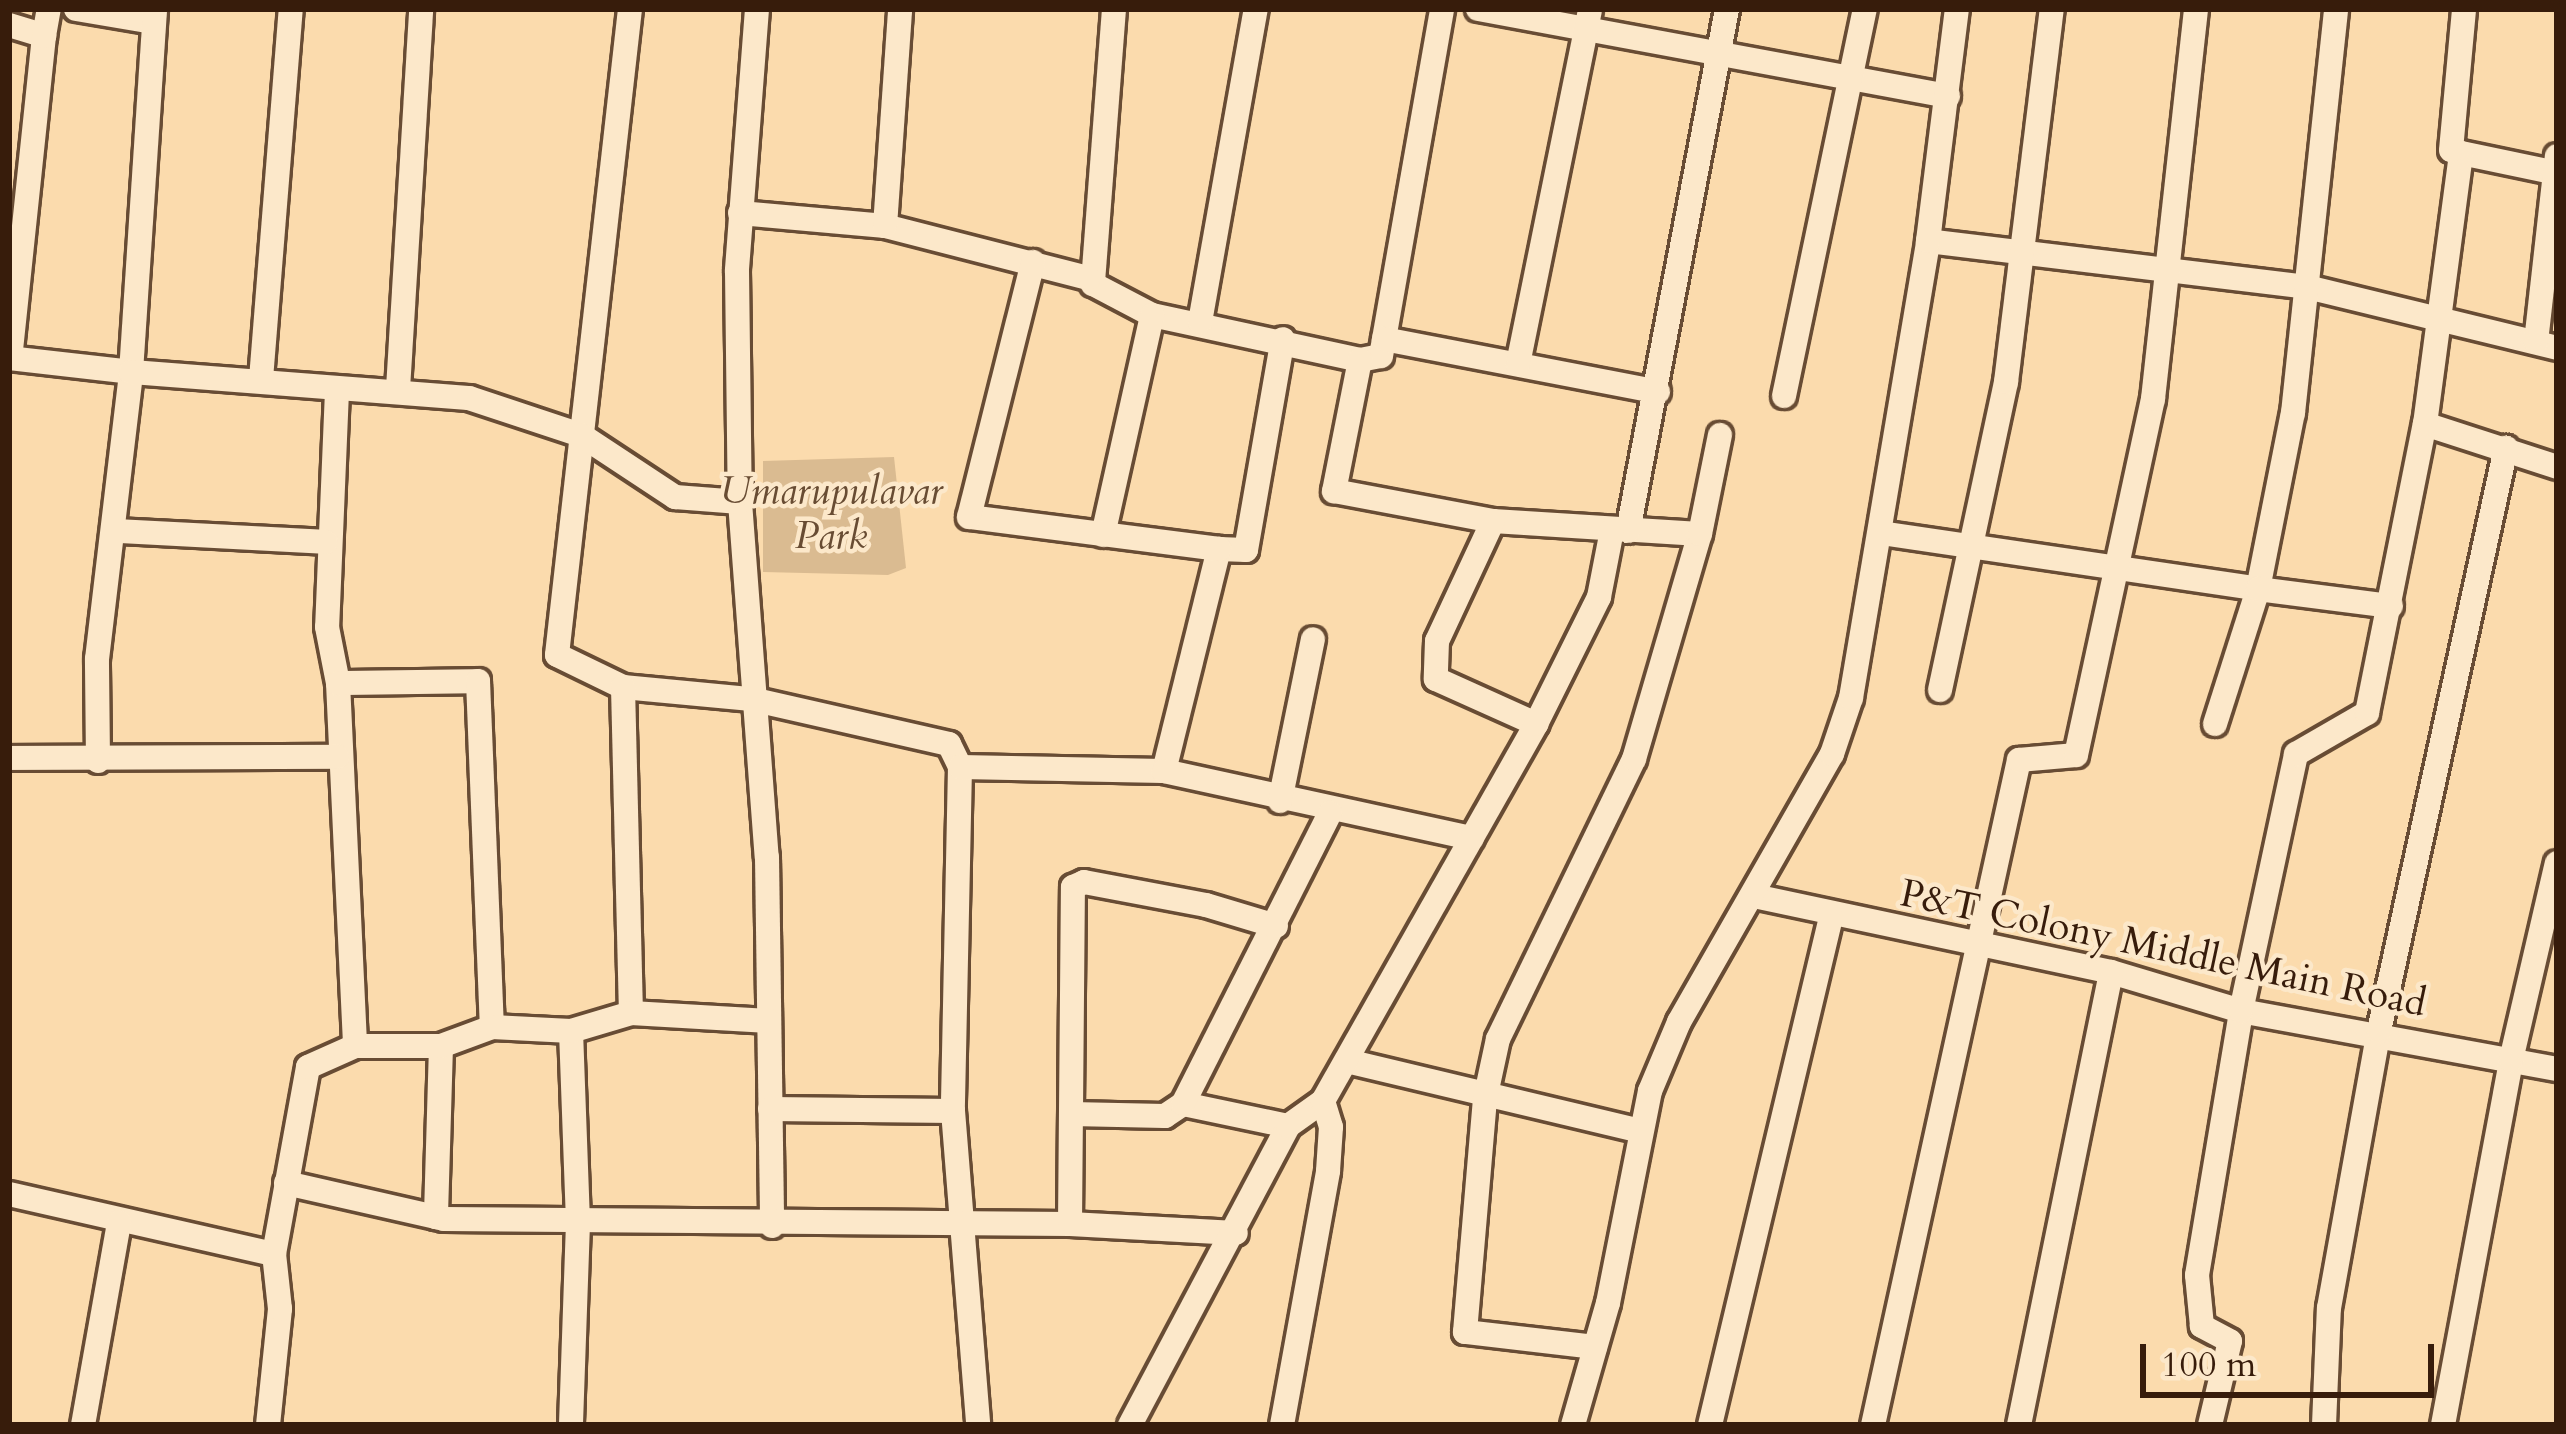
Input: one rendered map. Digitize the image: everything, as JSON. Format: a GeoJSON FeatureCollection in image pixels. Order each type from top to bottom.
{"type":"FeatureCollection","features":[{"type":"Feature","properties":{"kind":"street"},"geometry":{"type":"LineString","coordinates":[[49,9],[10,358],[131,372],[261,379],[337,391],[398,389],[469,398],[581,435],[675,497],[740,502]]}},
{"type":"Feature","properties":{"kind":"street"},"geometry":{"type":"LineString","coordinates":[[76,9],[154,16],[118,531],[98,658],[98,760]]}},
{"type":"Feature","properties":{"kind":"street"},"geometry":{"type":"LineString","coordinates":[[261,379],[290,9]]}},
{"type":"Feature","properties":{"kind":"street"},"geometry":{"type":"LineString","coordinates":[[398,389],[421,9]]}},
{"type":"Feature","properties":{"kind":"street"},"geometry":{"type":"LineString","coordinates":[[630,9],[557,656],[623,687],[751,699],[915,732],[949,744],[960,767],[953,1111],[978,1425]]}},
{"type":"Feature","properties":{"kind":"street"},"geometry":{"type":"LineString","coordinates":[[758,9],[740,213],[740,502],[751,699],[767,857],[772,1226]]}},
{"type":"Feature","properties":{"kind":"street"},"geometry":{"type":"LineString","coordinates":[[885,226],[900,9]]}},
{"type":"Feature","properties":{"kind":"street"},"geometry":{"type":"LineString","coordinates":[[1088,278],[1114,9]]}},
{"type":"Feature","properties":{"kind":"street"},"geometry":{"type":"LineString","coordinates":[[1200,322],[1256,9]]}},
{"type":"Feature","properties":{"kind":"street"},"geometry":{"type":"LineString","coordinates":[[740,213],[885,226],[1088,278],[1152,315],[1283,339],[1360,360],[1381,356],[1442,9]]}},
{"type":"Feature","properties":{"kind":"street"},"geometry":{"type":"LineString","coordinates":[[1478,9],[1588,17],[1720,51],[1948,96]]}},
{"type":"Feature","properties":{"kind":"street"},"geometry":{"type":"LineString","coordinates":[[1130,1425],[1236,1233],[1288,1126],[1323,1101],[1347,1061],[1536,724],[1599,597],[1658,392],[1727,9]]}},
{"type":"Feature","properties":{"kind":"street"},"geometry":{"type":"LineString","coordinates":[[1784,397],[1865,9]]}},
{"type":"Feature","properties":{"kind":"street"},"geometry":{"type":"LineString","coordinates":[[1573,1425],[1595,1347],[1636,1130],[1679,1022],[1832,754],[1851,698],[1928,241],[1957,9]]}},
{"type":"Feature","properties":{"kind":"street"},"geometry":{"type":"LineString","coordinates":[[1940,690],[2006,382],[2052,9]]}},
{"type":"Feature","properties":{"kind":"street"},"geometry":{"type":"LineString","coordinates":[[1873,1425],[2019,760],[2076,754],[2117,565],[2171,272],[2196,9]]}},
{"type":"Feature","properties":{"kind":"street"},"geometry":{"type":"LineString","coordinates":[[2215,724],[2258,589],[2293,413],[2336,9]]}},
{"type":"Feature","properties":{"kind":"street"},"geometry":{"type":"LineString","coordinates":[[1928,241],[2307,287],[2546,345],[2556,167],[2451,150],[2464,9]]}},
{"type":"Feature","properties":{"kind":"street"},"geometry":{"type":"LineString","coordinates":[[1518,364],[1588,17]]}},
{"type":"Feature","properties":{"kind":"street"},"geometry":{"type":"LineString","coordinates":[[9,25],[44,36]]}},
{"type":"Feature","properties":{"kind":"street"},"geometry":{"type":"LineString","coordinates":[[2210,1425],[2230,1341],[2202,1326],[2197,1275],[2241,1011],[2296,754],[2367,712],[2425,424],[2461,153]]}},
{"type":"Feature","properties":{"kind":"street"},"geometry":{"type":"LineString","coordinates":[[1034,262],[969,517],[1246,550],[1283,339]]}},
{"type":"Feature","properties":{"kind":"street"},"geometry":{"type":"LineString","coordinates":[[1103,535],[1152,315]]}},
{"type":"Feature","properties":{"kind":"street"},"geometry":{"type":"LineString","coordinates":[[1384,339],[1658,392]]}},
{"type":"Feature","properties":{"kind":"street"},"geometry":{"type":"LineString","coordinates":[[1360,360],[1334,490],[1493,521],[1700,534]]}},
{"type":"Feature","properties":{"kind":"street"},"geometry":{"type":"LineString","coordinates":[[337,391],[326,542],[326,627],[338,682],[337,757],[355,1046]]}},
{"type":"Feature","properties":{"kind":"street"},"geometry":{"type":"LineString","coordinates":[[2425,424],[2557,466]]}},
{"type":"Feature","properties":{"kind":"street"},"geometry":{"type":"LineString","coordinates":[[1595,1347],[1465,1332],[1485,1099],[1498,1040],[1634,760],[1700,534],[1720,435]]}},
{"type":"Feature","properties":{"kind":"street"},"geometry":{"type":"LineString","coordinates":[[2324,1425],[2329,1309],[2379,1031],[2506,448]]}},
{"type":"Feature","properties":{"kind":"street"},"geometry":{"type":"LineString","coordinates":[[1493,521],[1437,641],[1436,680],[1536,724]]}},
{"type":"Feature","properties":{"kind":"street"},"geometry":{"type":"LineString","coordinates":[[118,531],[326,542]]}},
{"type":"Feature","properties":{"kind":"street"},"geometry":{"type":"LineString","coordinates":[[1881,533],[2391,607]]}},
{"type":"Feature","properties":{"kind":"street"},"geometry":{"type":"LineString","coordinates":[[1164,771],[1219,549]]}},
{"type":"Feature","properties":{"kind":"street"},"geometry":{"type":"LineString","coordinates":[[1280,801],[1313,639]]}},
{"type":"Feature","properties":{"kind":"street"},"geometry":{"type":"LineString","coordinates":[[338,682],[478,681],[492,1027]]}},
{"type":"Feature","properties":{"kind":"street"},"geometry":{"type":"LineString","coordinates":[[623,687],[631,1013]]}},
{"type":"Feature","properties":{"kind":"street"},"geometry":{"type":"LineString","coordinates":[[9,758],[337,757]]}},
{"type":"Feature","properties":{"kind":"street"},"geometry":{"type":"LineString","coordinates":[[960,767],[1164,771],[1330,813],[1472,838]]}},
{"type":"Feature","properties":{"kind":"street"},"geometry":{"type":"LineString","coordinates":[[1071,1114],[1166,1116],[1183,1104],[1330,813]]}},
{"type":"Feature","properties":{"kind":"street"},"geometry":{"type":"LineString","coordinates":[[2443,1425],[2511,1060],[2557,862]]}},
{"type":"Feature","properties":{"kind":"street"},"geometry":{"type":"LineString","coordinates":[[1070,1224],[1073,887],[1084,883],[1206,905],[1276,926]]}},
{"type":"Feature","properties":{"kind":"street","name":"P&T Colony Middle Main Road"},"geometry":{"type":"LineString","coordinates":[[1754,896],[1976,948],[2111,972],[2241,1011],[2379,1031],[2557,1070]]}},
{"type":"Feature","properties":{"kind":"street"},"geometry":{"type":"LineString","coordinates":[[1711,1425],[1831,917]]}},
{"type":"Feature","properties":{"kind":"street"},"geometry":{"type":"LineString","coordinates":[[2018,1425],[2111,972]]}},
{"type":"Feature","properties":{"kind":"street"},"geometry":{"type":"LineString","coordinates":[[268,1425],[280,1310],[274,1254],[298,1084],[308,1067],[355,1046],[441,1046],[492,1027],[571,1031],[631,1013],[769,1021]]}},
{"type":"Feature","properties":{"kind":"street"},"geometry":{"type":"LineString","coordinates":[[571,1031],[578,1223],[572,1425]]}},
{"type":"Feature","properties":{"kind":"street"},"geometry":{"type":"LineString","coordinates":[[436,1217],[441,1046]]}},
{"type":"Feature","properties":{"kind":"street"},"geometry":{"type":"LineString","coordinates":[[1347,1061],[1485,1099],[1636,1130]]}},
{"type":"Feature","properties":{"kind":"street"},"geometry":{"type":"LineString","coordinates":[[1282,1425],[1328,1171],[1323,1101]]}},
{"type":"Feature","properties":{"kind":"street"},"geometry":{"type":"LineString","coordinates":[[1183,1104],[1288,1126]]}},
{"type":"Feature","properties":{"kind":"street"},"geometry":{"type":"LineString","coordinates":[[770,1109],[953,1111]]}},
{"type":"Feature","properties":{"kind":"street"},"geometry":{"type":"LineString","coordinates":[[286,1183],[436,1217],[772,1226],[1070,1224],[1236,1233]]}},
{"type":"Feature","properties":{"kind":"street"},"geometry":{"type":"LineString","coordinates":[[9,1194],[119,1222],[207,1234],[274,1254]]}},
{"type":"Feature","properties":{"kind":"street"},"geometry":{"type":"LineString","coordinates":[[83,1425],[119,1222]]}},
{"type":"Feature","properties":{"kind":"green space","name":"Umarupulavar Park"},"geometry":{"type":"Polygon","coordinates":[[[894,457],[906,568],[888,575],[763,572],[763,461],[894,457]]]}}]}
